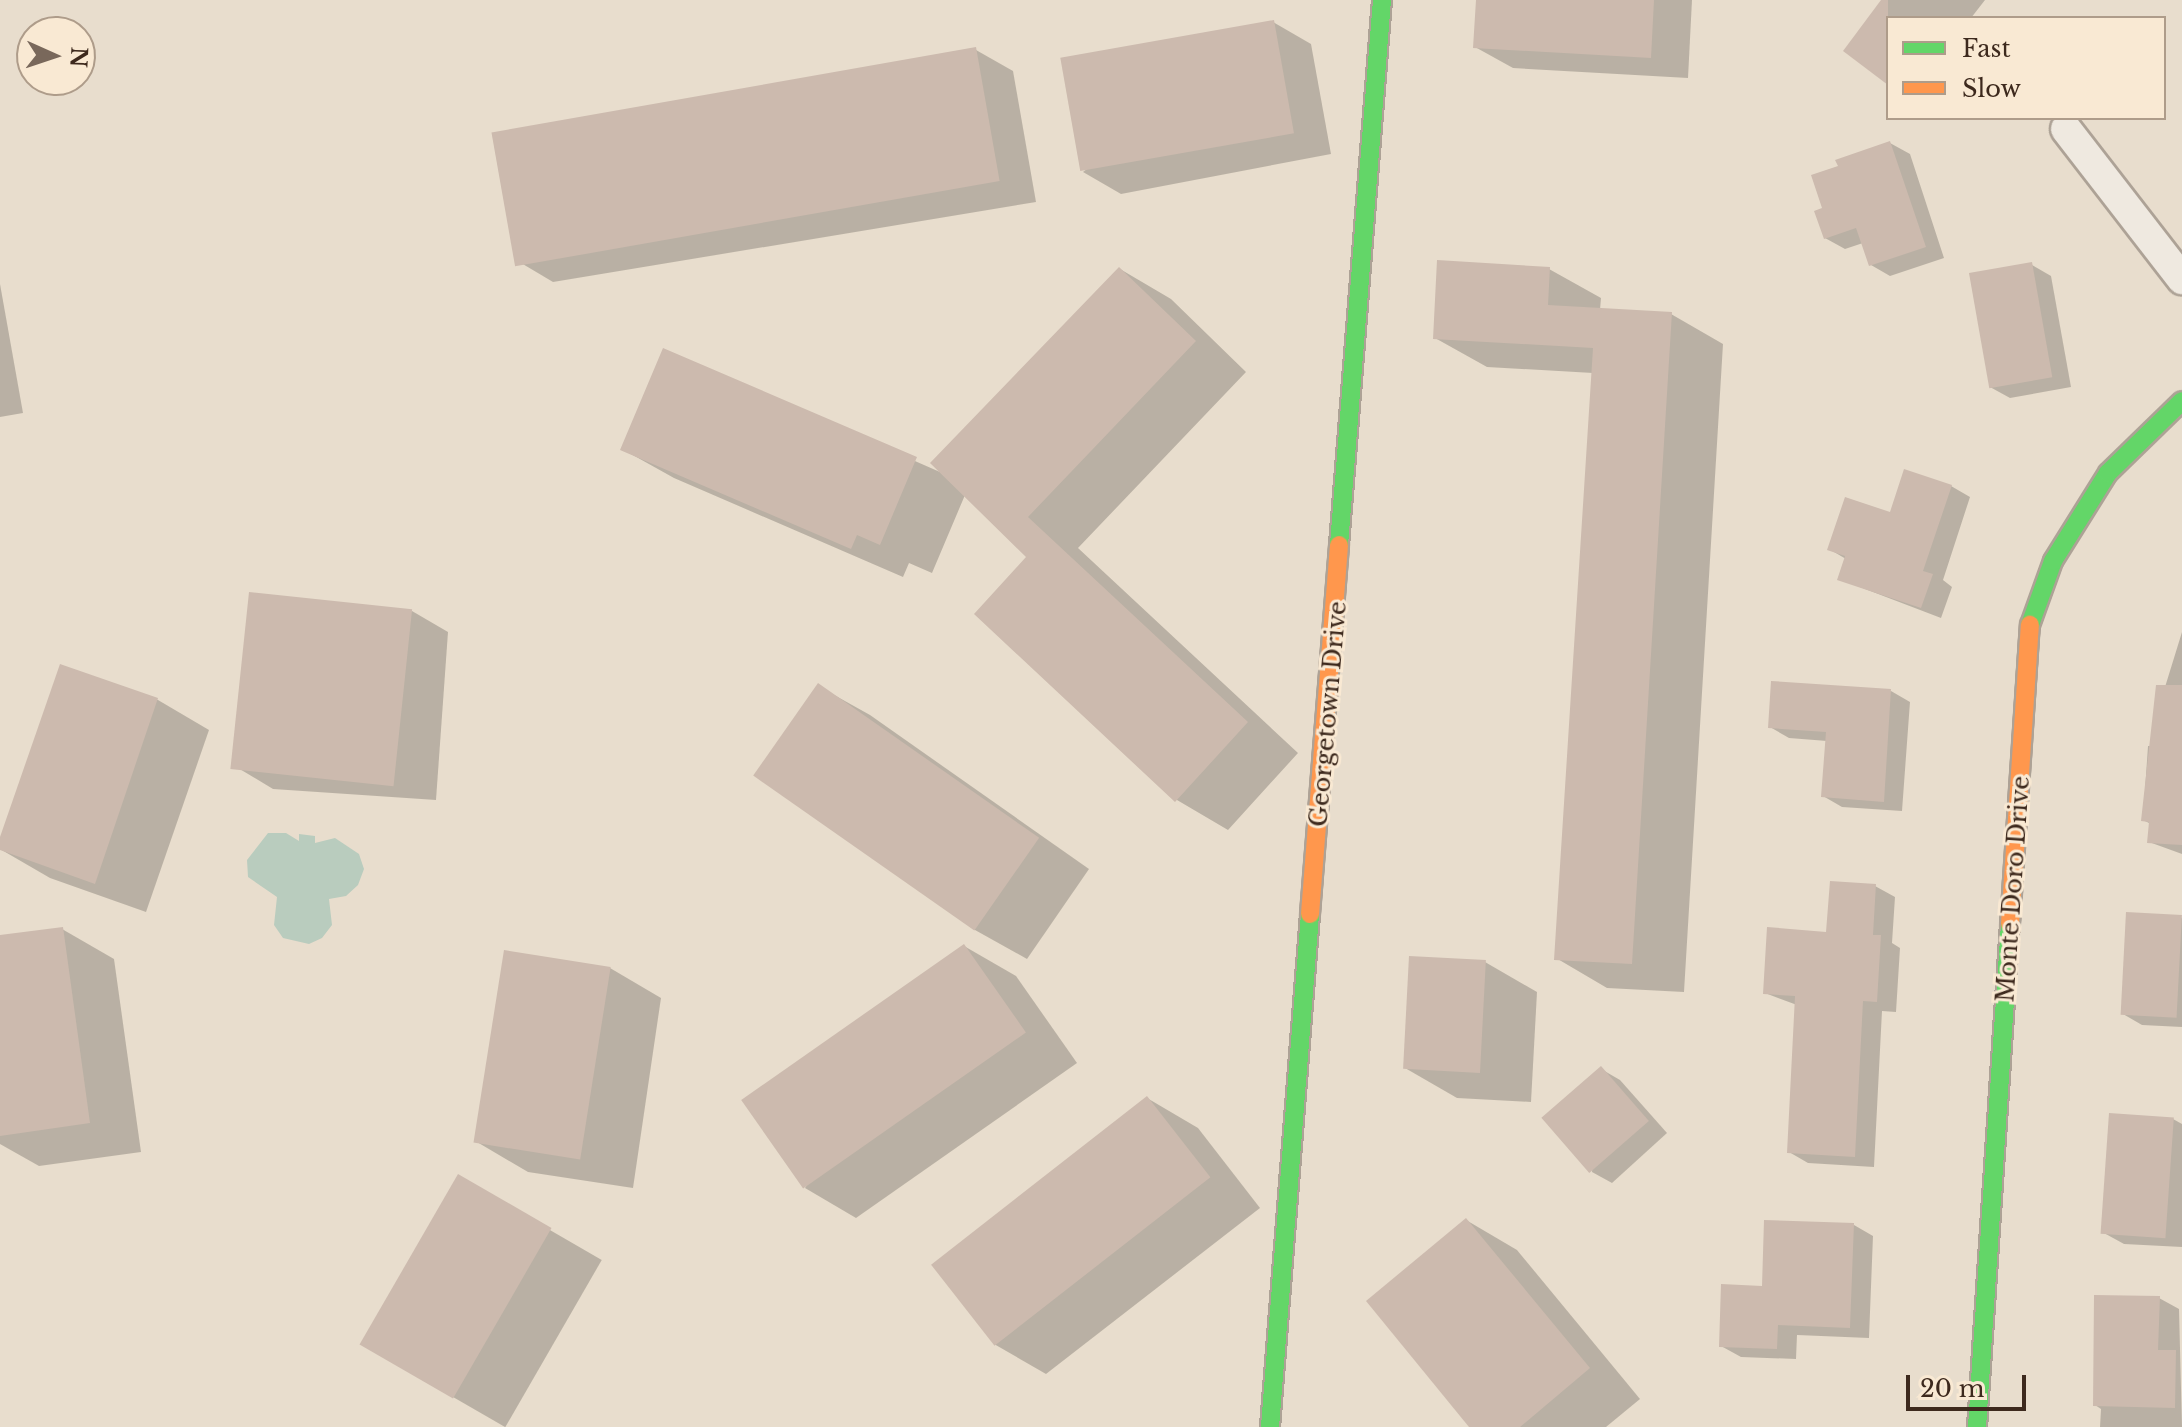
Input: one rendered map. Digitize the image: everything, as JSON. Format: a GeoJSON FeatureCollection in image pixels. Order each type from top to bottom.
{"type":"FeatureCollection","features":[{"type":"Feature","properties":{"kind":"street","name":"Georgetown Drive"},"geometry":{"type":"LineString","coordinates":[[1270,1427],[1382,0]]}},
{"type":"Feature","properties":{"kind":"street"},"geometry":{"type":"LineString","coordinates":[[2066,129],[2182,279]]}},
{"type":"Feature","properties":{"kind":"street","name":"Monte Doro Drive"},"geometry":{"type":"LineString","coordinates":[[1977,1427],[2030,624],[2053,561],[2108,473],[2182,401]]}},
{"type":"Feature","properties":{"kind":"shaded area"},"geometry":{"type":"Polygon","coordinates":[[[268,833],[286,833],[299,841],[299,834],[315,836],[315,843],[335,838],[359,854],[364,869],[358,885],[346,896],[329,899],[332,925],[322,938],[309,944],[283,938],[274,925],[277,897],[248,877],[247,860],[268,833]]]}},
{"type":"Feature","properties":{"kind":"building"},"geometry":{"type":"Polygon","coordinates":[[[1476,0],[1654,0],[1651,58],[1473,48],[1476,0]]]}},
{"type":"Feature","properties":{"kind":"building"},"geometry":{"type":"Polygon","coordinates":[[[1881,0],[1888,0],[1886,83],[1843,51],[1881,0]]]}},
{"type":"Feature","properties":{"kind":"building"},"geometry":{"type":"Polygon","coordinates":[[[1274,20],[1294,133],[1080,171],[1060,58],[1274,20]]]}},
{"type":"Feature","properties":{"kind":"building"},"geometry":{"type":"Polygon","coordinates":[[[976,47],[1000,181],[515,266],[491,132],[976,47]]]}},
{"type":"Feature","properties":{"kind":"building"},"geometry":{"type":"Polygon","coordinates":[[[1890,141],[1926,247],[1869,266],[1856,228],[1824,239],[1814,211],[1822,208],[1811,175],[1838,166],[1835,160],[1890,141]]]}},
{"type":"Feature","properties":{"kind":"building"},"geometry":{"type":"Polygon","coordinates":[[[1437,260],[1550,267],[1548,305],[1672,312],[1632,964],[1554,960],[1593,348],[1433,339],[1437,260]]]}},
{"type":"Feature","properties":{"kind":"building"},"geometry":{"type":"Polygon","coordinates":[[[2032,262],[2052,377],[1989,388],[1969,273],[2032,262]]]}},
{"type":"Feature","properties":{"kind":"building"},"geometry":{"type":"Polygon","coordinates":[[[1119,267],[1196,341],[1028,517],[1248,722],[1175,802],[974,614],[1026,557],[930,463],[1119,267]]]}},
{"type":"Feature","properties":{"kind":"building"},"geometry":{"type":"Polygon","coordinates":[[[663,348],[917,457],[880,545],[857,535],[851,549],[620,450],[663,348]]]}},
{"type":"Feature","properties":{"kind":"building"},"geometry":{"type":"Polygon","coordinates":[[[1904,469],[1952,485],[1923,571],[1933,574],[1921,608],[1837,580],[1845,556],[1827,550],[1845,497],[1890,512],[1904,469]]]}},
{"type":"Feature","properties":{"kind":"building"},"geometry":{"type":"Polygon","coordinates":[[[249,592],[412,609],[393,786],[230,769],[249,592]]]}},
{"type":"Feature","properties":{"kind":"building"},"geometry":{"type":"Polygon","coordinates":[[[60,664],[158,698],[95,884],[0,850],[0,837],[60,664]]]}},
{"type":"Feature","properties":{"kind":"building"},"geometry":{"type":"Polygon","coordinates":[[[1771,681],[1891,689],[1884,802],[1821,797],[1826,732],[1768,728],[1771,681]]]}},
{"type":"Feature","properties":{"kind":"building"},"geometry":{"type":"Polygon","coordinates":[[[818,683],[1039,838],[974,930],[753,776],[818,683]]]}},
{"type":"Feature","properties":{"kind":"building"},"geometry":{"type":"Polygon","coordinates":[[[2156,685],[2182,685],[2182,845],[2147,843],[2149,822],[2141,821],[2156,685]]]}},
{"type":"Feature","properties":{"kind":"building"},"geometry":{"type":"Polygon","coordinates":[[[1830,881],[1876,884],[1873,935],[1881,935],[1877,1002],[1863,1001],[1855,1157],[1787,1153],[1795,996],[1763,994],[1767,927],[1826,932],[1830,881]]]}},
{"type":"Feature","properties":{"kind":"building"},"geometry":{"type":"Polygon","coordinates":[[[2126,912],[2182,915],[2177,1018],[2121,1015],[2126,912]]]}},
{"type":"Feature","properties":{"kind":"building"},"geometry":{"type":"Polygon","coordinates":[[[63,927],[90,1123],[0,1136],[0,935],[63,927]]]}},
{"type":"Feature","properties":{"kind":"building"},"geometry":{"type":"Polygon","coordinates":[[[964,944],[1026,1032],[803,1188],[741,1100],[964,944]]]}},
{"type":"Feature","properties":{"kind":"building"},"geometry":{"type":"Polygon","coordinates":[[[504,950],[611,967],[580,1159],[473,1143],[504,950]]]}},
{"type":"Feature","properties":{"kind":"building"},"geometry":{"type":"Polygon","coordinates":[[[1409,956],[1486,960],[1480,1073],[1403,1069],[1409,956]]]}},
{"type":"Feature","properties":{"kind":"building"},"geometry":{"type":"Polygon","coordinates":[[[1601,1066],[1649,1121],[1589,1173],[1541,1118],[1601,1066]]]}},
{"type":"Feature","properties":{"kind":"building"},"geometry":{"type":"Polygon","coordinates":[[[1147,1096],[1210,1177],[994,1346],[931,1265],[1147,1096]]]}},
{"type":"Feature","properties":{"kind":"building"},"geometry":{"type":"Polygon","coordinates":[[[2109,1113],[2174,1118],[2165,1238],[2101,1234],[2109,1113]]]}},
{"type":"Feature","properties":{"kind":"building"},"geometry":{"type":"Polygon","coordinates":[[[458,1174],[552,1228],[453,1399],[359,1345],[458,1174]]]}},
{"type":"Feature","properties":{"kind":"building"},"geometry":{"type":"Polygon","coordinates":[[[1466,1218],[1590,1368],[1520,1427],[1469,1427],[1366,1301],[1466,1218]]]}},
{"type":"Feature","properties":{"kind":"building"},"geometry":{"type":"Polygon","coordinates":[[[1764,1220],[1854,1223],[1850,1328],[1778,1325],[1777,1349],[1719,1347],[1721,1284],[1762,1286],[1764,1220]]]}},
{"type":"Feature","properties":{"kind":"building"},"geometry":{"type":"Polygon","coordinates":[[[2094,1295],[2160,1296],[2158,1350],[2176,1350],[2175,1408],[2093,1406],[2094,1295]]]}},
{"type":"Feature","properties":{"kind":"traffic: fast"},"geometry":{"type":"LineString","coordinates":[[1339,545],[1382,0]]}},
{"type":"Feature","properties":{"kind":"traffic: fast"},"geometry":{"type":"LineString","coordinates":[[2030,625],[2053,561],[2108,473],[2182,401]]}},
{"type":"Feature","properties":{"kind":"traffic: fast"},"geometry":{"type":"LineString","coordinates":[[1270,1427],[1310,914]]}},
{"type":"Feature","properties":{"kind":"traffic: fast"},"geometry":{"type":"LineString","coordinates":[[1977,1427],[2010,924]]}},
{"type":"Feature","properties":{"kind":"traffic: slow"},"geometry":{"type":"LineString","coordinates":[[1310,914],[1339,545]]}},
{"type":"Feature","properties":{"kind":"traffic: slow"},"geometry":{"type":"LineString","coordinates":[[2010,924],[2030,625]]}}]}
